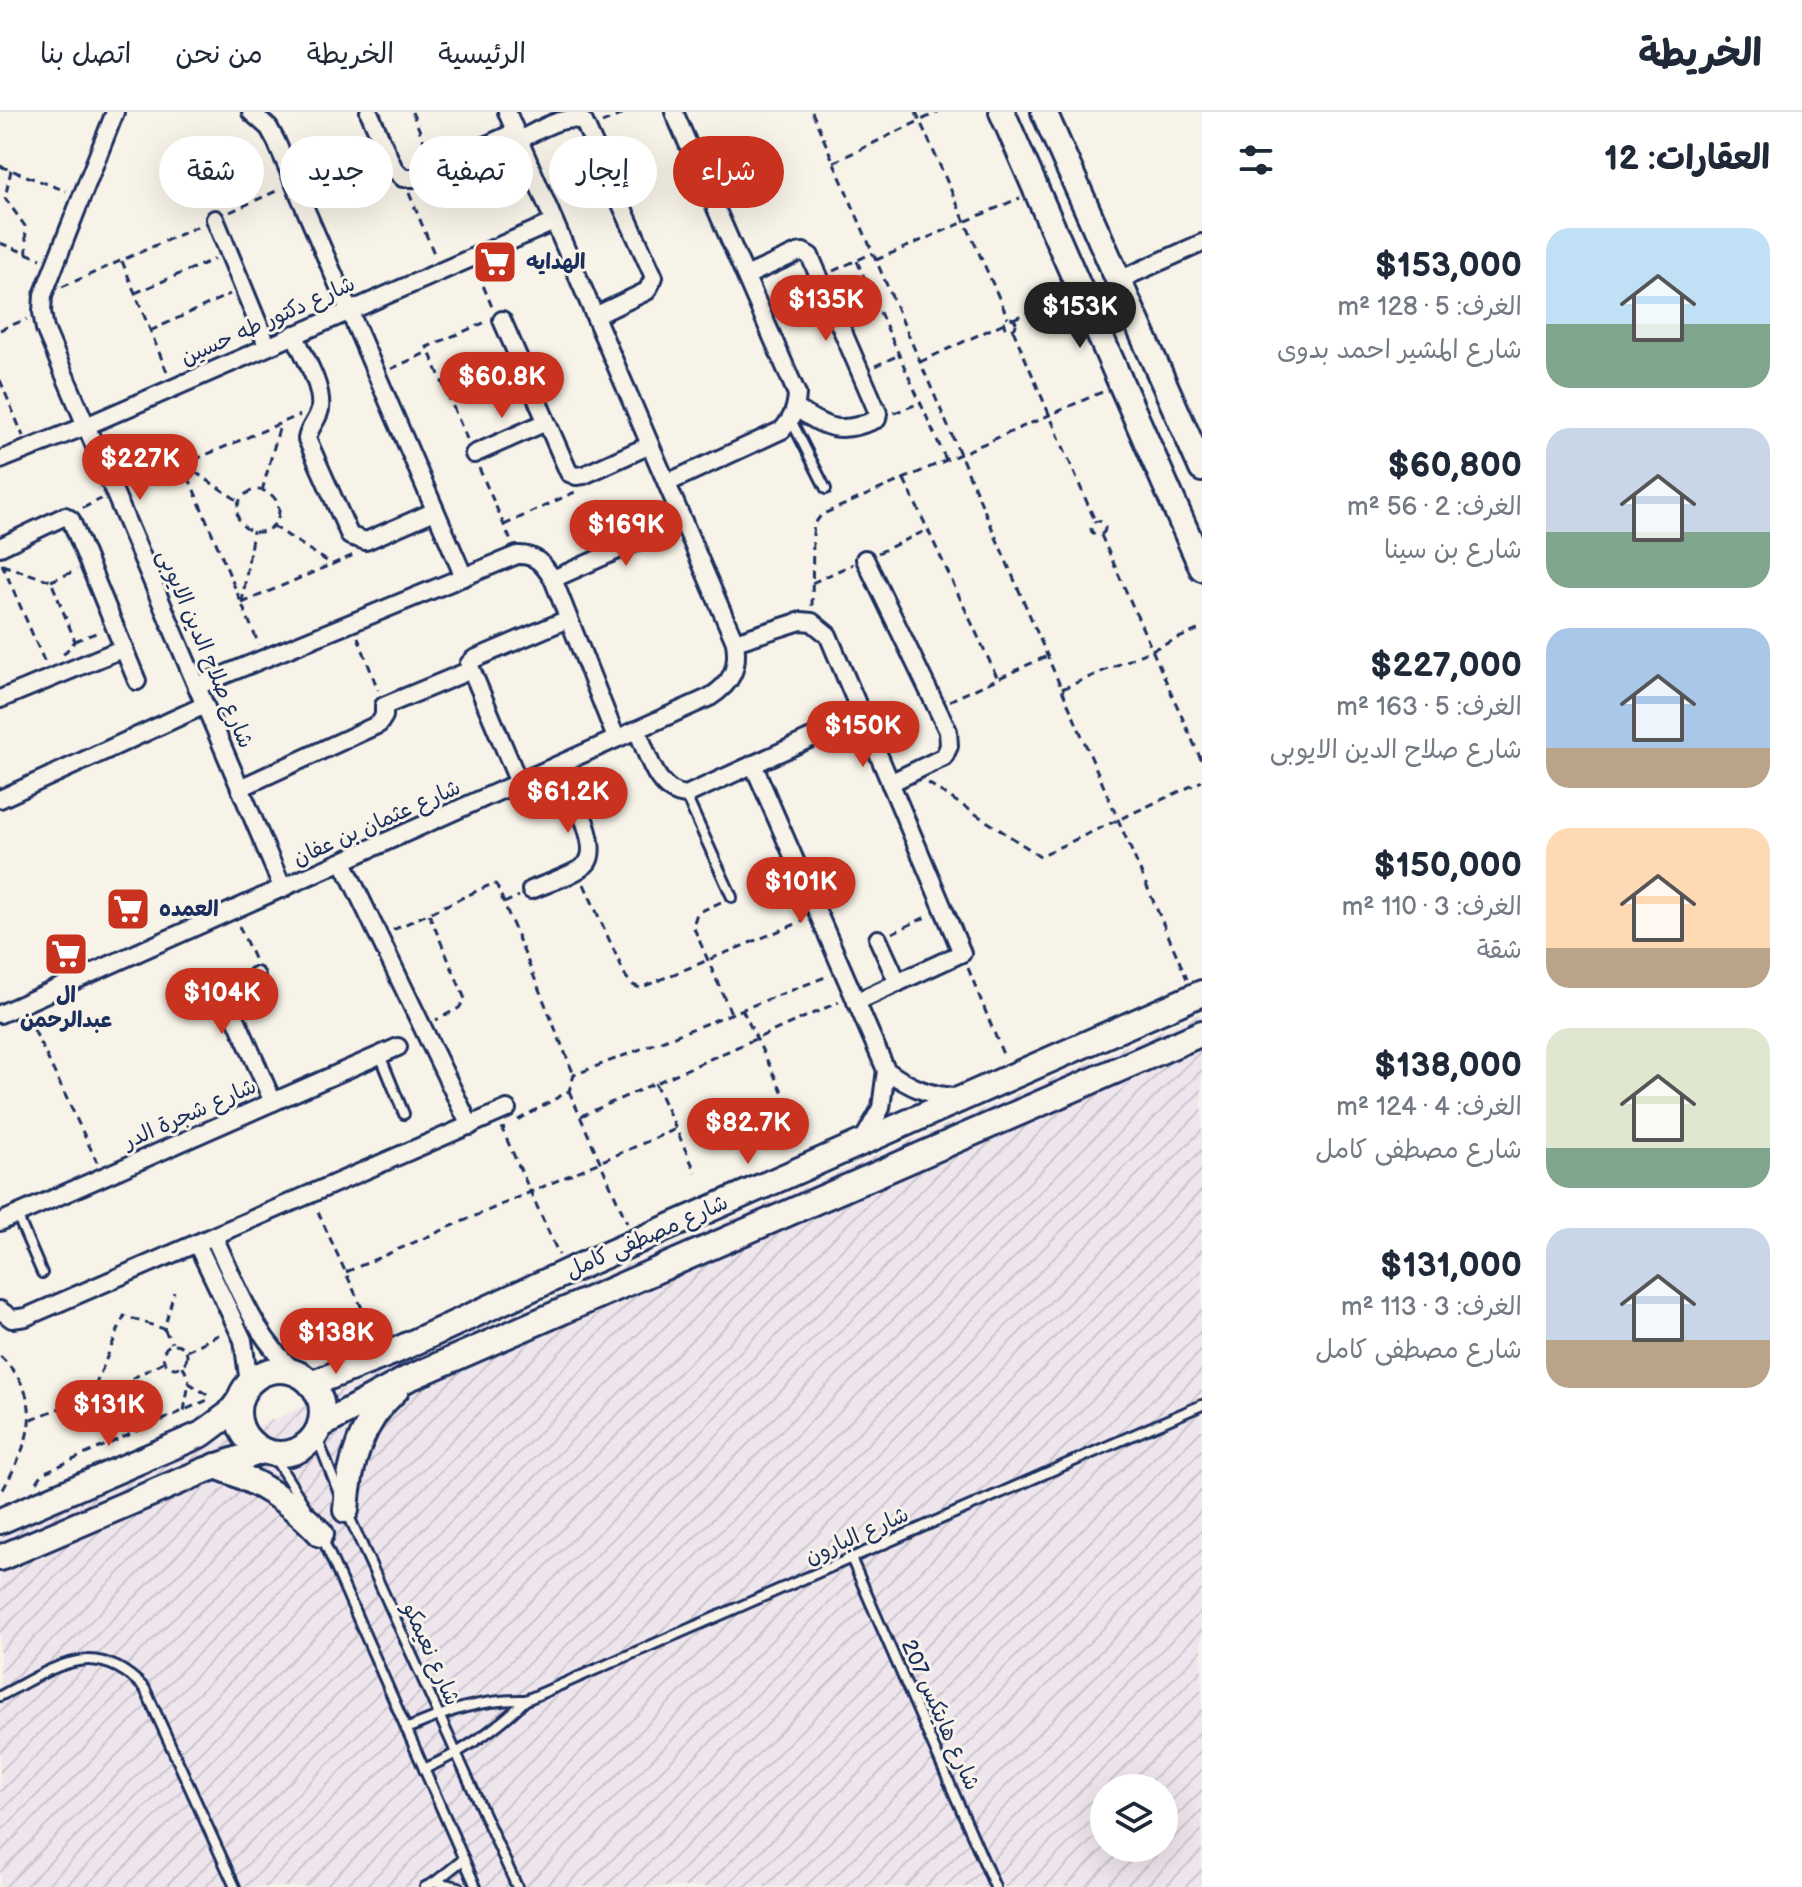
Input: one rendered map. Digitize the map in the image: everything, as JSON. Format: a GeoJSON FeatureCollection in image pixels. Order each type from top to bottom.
{"type":"FeatureCollection","features":[{"type":"Feature","properties":{"kind":"street"},"geometry":{"type":"LineString","coordinates":[[42,312],[43,295],[54,264],[115,112]]}},
{"type":"Feature","properties":{"kind":"street"},"geometry":{"type":"LineString","coordinates":[[251,112],[269,128],[276,141],[464,577]]}},
{"type":"Feature","properties":{"kind":"street"},"geometry":{"type":"LineString","coordinates":[[369,112],[394,169],[403,178],[409,178]]}},
{"type":"Feature","properties":{"kind":"street"},"geometry":{"type":"LineString","coordinates":[[507,112],[517,136],[567,117],[576,116],[584,122],[654,277],[647,291],[595,316]]}},
{"type":"Feature","properties":{"kind":"street"},"geometry":{"type":"LineString","coordinates":[[1002,112],[1202,568]]}},
{"type":"Feature","properties":{"kind":"street"},"geometry":{"type":"LineString","coordinates":[[1044,112],[1202,469]]}},
{"type":"Feature","properties":{"kind":"street"},"geometry":{"type":"LineString","coordinates":[[667,483],[771,436],[794,414],[797,394],[679,113]]}},
{"type":"Feature","properties":{"kind":"street"},"geometry":{"type":"LineString","coordinates":[[533,173],[735,642],[801,621],[812,622],[828,635],[962,953],[898,983],[855,998]]}},
{"type":"Feature","properties":{"kind":"street"},"geometry":{"type":"LineString","coordinates":[[215,219],[267,345]]}},
{"type":"Feature","properties":{"kind":"street","name":"شارع دكتور طه حسين"},"geometry":{"type":"LineString","coordinates":[[0,460],[86,426],[554,222]]}},
{"type":"Feature","properties":{"kind":"street"},"geometry":{"type":"LineString","coordinates":[[1119,280],[1202,243]]}},
{"type":"Feature","properties":{"kind":"street"},"geometry":{"type":"LineString","coordinates":[[746,276],[803,252],[810,256],[876,407],[877,419],[855,428],[841,429],[794,414]]}},
{"type":"Feature","properties":{"kind":"street","name":"شارع صلاح الدين الايوبى"},"geometry":{"type":"LineString","coordinates":[[42,312],[45,329],[283,889]]}},
{"type":"Feature","properties":{"kind":"street"},"geometry":{"type":"LineString","coordinates":[[502,320],[569,473],[584,475],[650,445]]}},
{"type":"Feature","properties":{"kind":"street"},"geometry":{"type":"LineString","coordinates":[[294,334],[320,394],[318,417],[308,431],[307,439],[350,536],[366,541],[435,511]]}},
{"type":"Feature","properties":{"kind":"street"},"geometry":{"type":"LineString","coordinates":[[474,454],[546,422]]}},
{"type":"Feature","properties":{"kind":"street"},"geometry":{"type":"LineString","coordinates":[[0,547],[65,516],[71,520],[137,681]]}},
{"type":"Feature","properties":{"kind":"street"},"geometry":{"type":"LineString","coordinates":[[553,579],[683,521]]}},
{"type":"Feature","properties":{"kind":"street"},"geometry":{"type":"LineString","coordinates":[[197,686],[517,555],[530,554],[542,563],[553,579],[616,738]]}},
{"type":"Feature","properties":{"kind":"street"},"geometry":{"type":"LineString","coordinates":[[865,559],[948,731],[949,746],[944,757],[890,783]]}},
{"type":"Feature","properties":{"kind":"street"},"geometry":{"type":"LineString","coordinates":[[519,783],[469,664],[474,659],[568,619]]}},
{"type":"Feature","properties":{"kind":"street","name":"شارع عثمان بن عفان"},"geometry":{"type":"LineString","coordinates":[[1,1011],[233,912],[724,688],[734,675],[737,658],[735,642]]}},
{"type":"Feature","properties":{"kind":"street"},"geometry":{"type":"LineString","coordinates":[[0,699],[50,674],[124,648]]}},
{"type":"Feature","properties":{"kind":"street"},"geometry":{"type":"LineString","coordinates":[[240,788],[379,724],[384,716],[384,706],[471,670]]}},
{"type":"Feature","properties":{"kind":"street"},"geometry":{"type":"LineString","coordinates":[[0,799],[205,705]]}},
{"type":"Feature","properties":{"kind":"street"},"geometry":{"type":"LineString","coordinates":[[637,730],[665,788],[675,794],[686,795],[862,715]]}},
{"type":"Feature","properties":{"kind":"street"},"geometry":{"type":"LineString","coordinates":[[753,764],[886,1070],[886,1089],[881,1108],[861,1143]]}},
{"type":"Feature","properties":{"kind":"street"},"geometry":{"type":"LineString","coordinates":[[531,890],[585,866],[591,857],[592,841],[559,765]]}},
{"type":"Feature","properties":{"kind":"street"},"geometry":{"type":"LineString","coordinates":[[343,862],[470,1126]]}},
{"type":"Feature","properties":{"kind":"street"},"geometry":{"type":"LineString","coordinates":[[878,939],[898,983]]}},
{"type":"Feature","properties":{"kind":"street"},"geometry":{"type":"LineString","coordinates":[[256,976],[235,1004],[235,1016],[273,1102]]}},
{"type":"Feature","properties":{"kind":"street","name":"شارع مصطفى كامل"},"geometry":{"type":"LineString","coordinates":[[304,1379],[373,1361],[567,1272],[1198,994]]}},
{"type":"Feature","properties":{"kind":"street","name":"شارع مصطفى كامل"},"geometry":{"type":"LineString","coordinates":[[318,1430],[407,1379],[1202,1033]]}},
{"type":"Feature","properties":{"kind":"street","name":"شارع شجرة الدر"},"geometry":{"type":"LineString","coordinates":[[0,1222],[398,1047]]}},
{"type":"Feature","properties":{"kind":"street"},"geometry":{"type":"LineString","coordinates":[[886,1070],[907,1085],[931,1094],[966,1097]]}},
{"type":"Feature","properties":{"kind":"street"},"geometry":{"type":"LineString","coordinates":[[0,1310],[12,1319],[26,1317],[507,1109]]}},
{"type":"Feature","properties":{"kind":"street"},"geometry":{"type":"LineString","coordinates":[[0,1558],[211,1468],[267,1453],[292,1453],[302,1449],[318,1430],[320,1399],[304,1379],[278,1357],[262,1336],[214,1237]]}},
{"type":"Feature","properties":{"kind":"street"},"geometry":{"type":"LineString","coordinates":[[197,1244],[243,1340],[244,1392],[239,1425],[252,1445],[267,1453]]}},
{"type":"Feature","properties":{"kind":"street"},"geometry":{"type":"LineString","coordinates":[[373,1361],[368,1366],[367,1380],[378,1390],[385,1390]]}},
{"type":"Feature","properties":{"kind":"street"},"geometry":{"type":"LineString","coordinates":[[0,1521],[191,1439],[216,1425],[266,1372],[287,1370],[304,1379]]}},
{"type":"Feature","properties":{"kind":"street"},"geometry":{"type":"LineString","coordinates":[[346,1510],[348,1480],[355,1451],[377,1411],[407,1379]]}},
{"type":"Feature","properties":{"kind":"street"},"geometry":{"type":"LineString","coordinates":[[191,1439],[206,1451],[211,1468]]}},
{"type":"Feature","properties":{"kind":"street"},"geometry":{"type":"LineString","coordinates":[[211,1468],[246,1476],[273,1492],[299,1511],[321,1534]]}},
{"type":"Feature","properties":{"kind":"lane"},"geometry":{"type":"LineString","coordinates":[[794,414],[826,489]]}},
{"type":"Feature","properties":{"kind":"lane"},"geometry":{"type":"LineString","coordinates":[[686,795],[732,897]]}},
{"type":"Feature","properties":{"kind":"lane"},"geometry":{"type":"LineString","coordinates":[[380,1055],[404,1114]]}},
{"type":"Feature","properties":{"kind":"lane"},"geometry":{"type":"LineString","coordinates":[[17,1215],[42,1273]]}},
{"type":"Feature","properties":{"kind":"lane","name":"شارع البارون"},"geometry":{"type":"LineString","coordinates":[[424,1769],[455,1755],[495,1728],[526,1700],[1202,1405]]}},
{"type":"Feature","properties":{"kind":"lane","name":"شارع نعيمكو"},"geometry":{"type":"LineString","coordinates":[[318,1430],[346,1510],[517,1887]]}},
{"type":"Feature","properties":{"kind":"lane"},"geometry":{"type":"LineString","coordinates":[[267,1453],[321,1534],[476,1887]]}},
{"type":"Feature","properties":{"kind":"lane","name":"شارع هايتكس 207"},"geometry":{"type":"LineString","coordinates":[[851,1558],[995,1887]]}},
{"type":"Feature","properties":{"kind":"lane"},"geometry":{"type":"LineString","coordinates":[[0,1696],[66,1662],[88,1659],[110,1662],[130,1673],[145,1689],[235,1887]]}},
{"type":"Feature","properties":{"kind":"lane","name":"شارع البارون"},"geometry":{"type":"LineString","coordinates":[[406,1729],[463,1706],[484,1701],[526,1700]]}},
{"type":"Feature","properties":{"kind":"lane"},"geometry":{"type":"LineString","coordinates":[[425,1887],[464,1859]]}},
{"type":"Feature","properties":{"kind":"lane"},"geometry":{"type":"LineString","coordinates":[[435,1882],[459,1887]]}},
{"type":"Feature","properties":{"kind":"path"},"geometry":{"type":"LineString","coordinates":[[412,112],[422,136]]}},
{"type":"Feature","properties":{"kind":"path"},"geometry":{"type":"LineString","coordinates":[[588,130],[627,112]]}},
{"type":"Feature","properties":{"kind":"path"},"geometry":{"type":"LineString","coordinates":[[812,112],[1118,820],[1198,994]]}},
{"type":"Feature","properties":{"kind":"path"},"geometry":{"type":"LineString","coordinates":[[916,112],[1016,324],[1013,330]]}},
{"type":"Feature","properties":{"kind":"path"},"geometry":{"type":"LineString","coordinates":[[834,162],[938,112]]}},
{"type":"Feature","properties":{"kind":"path"},"geometry":{"type":"LineString","coordinates":[[0,166],[81,197]]}},
{"type":"Feature","properties":{"kind":"path"},"geometry":{"type":"LineString","coordinates":[[11,170],[5,198],[25,226],[27,254]]}},
{"type":"Feature","properties":{"kind":"path"},"geometry":{"type":"LineString","coordinates":[[403,178],[441,270]]}},
{"type":"Feature","properties":{"kind":"path"},"geometry":{"type":"LineString","coordinates":[[876,260],[1036,190]]}},
{"type":"Feature","properties":{"kind":"path"},"geometry":{"type":"LineString","coordinates":[[0,243],[54,264]]}},
{"type":"Feature","properties":{"kind":"path"},"geometry":{"type":"LineString","coordinates":[[135,293],[229,253]]}},
{"type":"Feature","properties":{"kind":"path"},"geometry":{"type":"LineString","coordinates":[[819,277],[873,253]]}},
{"type":"Feature","properties":{"kind":"path"},"geometry":{"type":"LineString","coordinates":[[471,257],[496,318],[427,347],[517,555]]}},
{"type":"Feature","properties":{"kind":"path"},"geometry":{"type":"LineString","coordinates":[[121,260],[174,387]]}},
{"type":"Feature","properties":{"kind":"path"},"geometry":{"type":"LineString","coordinates":[[857,261],[946,460]]}},
{"type":"Feature","properties":{"kind":"path"},"geometry":{"type":"LineString","coordinates":[[150,331],[244,288]]}},
{"type":"Feature","properties":{"kind":"path"},"geometry":{"type":"LineString","coordinates":[[920,362],[1080,288]]}},
{"type":"Feature","properties":{"kind":"path"},"geometry":{"type":"LineString","coordinates":[[841,328],[879,311]]}},
{"type":"Feature","properties":{"kind":"path"},"geometry":{"type":"LineString","coordinates":[[0,330],[42,312]]}},
{"type":"Feature","properties":{"kind":"path"},"geometry":{"type":"LineString","coordinates":[[1004,323],[1005,328],[1013,330]]}},
{"type":"Feature","properties":{"kind":"path"},"geometry":{"type":"LineString","coordinates":[[1013,330],[1095,521],[1105,526],[1101,535]]}},
{"type":"Feature","properties":{"kind":"path"},"geometry":{"type":"LineString","coordinates":[[377,375],[429,351]]}},
{"type":"Feature","properties":{"kind":"path"},"geometry":{"type":"LineString","coordinates":[[861,373],[899,355]]}},
{"type":"Feature","properties":{"kind":"path"},"geometry":{"type":"LineString","coordinates":[[0,380],[28,449]]}},
{"type":"Feature","properties":{"kind":"path"},"geometry":{"type":"LineString","coordinates":[[812,622],[814,525],[821,515],[1121,384]]}},
{"type":"Feature","properties":{"kind":"path"},"geometry":{"type":"LineString","coordinates":[[877,419],[920,403]]}},
{"type":"Feature","properties":{"kind":"path"},"geometry":{"type":"LineString","coordinates":[[65,516],[320,406]]}},
{"type":"Feature","properties":{"kind":"path"},"geometry":{"type":"LineString","coordinates":[[262,491],[280,423]]}},
{"type":"Feature","properties":{"kind":"path"},"geometry":{"type":"LineString","coordinates":[[183,464],[240,502]]}},
{"type":"Feature","properties":{"kind":"path"},"geometry":{"type":"LineString","coordinates":[[183,464],[265,658]]}},
{"type":"Feature","properties":{"kind":"path"},"geometry":{"type":"LineString","coordinates":[[504,525],[570,497],[582,484],[584,475]]}},
{"type":"Feature","properties":{"kind":"path"},"geometry":{"type":"LineString","coordinates":[[903,479],[998,679]]}},
{"type":"Feature","properties":{"kind":"path"},"geometry":{"type":"LineString","coordinates":[[262,491],[278,505],[277,520],[273,526],[260,532],[253,531],[239,520],[240,502],[249,493],[262,491]]}},
{"type":"Feature","properties":{"kind":"path"},"geometry":{"type":"LineString","coordinates":[[1095,521],[1091,531],[1097,536],[1101,535]]}},
{"type":"Feature","properties":{"kind":"path"},"geometry":{"type":"LineString","coordinates":[[273,526],[333,565]]}},
{"type":"Feature","properties":{"kind":"path"},"geometry":{"type":"LineString","coordinates":[[242,603],[253,531]]}},
{"type":"Feature","properties":{"kind":"path"},"geometry":{"type":"LineString","coordinates":[[1101,535],[1202,762]]}},
{"type":"Feature","properties":{"kind":"path"},"geometry":{"type":"LineString","coordinates":[[242,603],[358,554],[366,541]]}},
{"type":"Feature","properties":{"kind":"path"},"geometry":{"type":"LineString","coordinates":[[1,562],[51,581],[90,564]]}},
{"type":"Feature","properties":{"kind":"path"},"geometry":{"type":"LineString","coordinates":[[1,562],[50,674],[75,641],[115,626]]}},
{"type":"Feature","properties":{"kind":"path"},"geometry":{"type":"LineString","coordinates":[[51,581],[75,641]]}},
{"type":"Feature","properties":{"kind":"path"},"geometry":{"type":"LineString","coordinates":[[352,623],[384,706]]}},
{"type":"Feature","properties":{"kind":"path"},"geometry":{"type":"LineString","coordinates":[[1061,689],[1202,628]]}},
{"type":"Feature","properties":{"kind":"path"},"geometry":{"type":"LineString","coordinates":[[936,706],[1047,656]]}},
{"type":"Feature","properties":{"kind":"path"},"geometry":{"type":"LineString","coordinates":[[911,773],[1040,856],[1202,781]]}},
{"type":"Feature","properties":{"kind":"path"},"geometry":{"type":"LineString","coordinates":[[577,869],[626,977],[640,988],[819,915]]}},
{"type":"Feature","properties":{"kind":"path"},"geometry":{"type":"LineString","coordinates":[[379,937],[489,884],[497,886],[574,1075],[569,1091],[635,1242]]}},
{"type":"Feature","properties":{"kind":"path"},"geometry":{"type":"LineString","coordinates":[[731,1013],[693,926],[693,918],[697,913],[732,897]]}},
{"type":"Feature","properties":{"kind":"path"},"geometry":{"type":"LineString","coordinates":[[233,912],[256,960],[256,976]]}},
{"type":"Feature","properties":{"kind":"path"},"geometry":{"type":"LineString","coordinates":[[422,1027],[459,1008],[465,999],[429,913]]}},
{"type":"Feature","properties":{"kind":"path"},"geometry":{"type":"LineString","coordinates":[[962,953],[1012,1076]]}},
{"type":"Feature","properties":{"kind":"path"},"geometry":{"type":"LineString","coordinates":[[574,1075],[843,971]]}},
{"type":"Feature","properties":{"kind":"path"},"geometry":{"type":"LineString","coordinates":[[581,1116],[756,1038],[855,998]]}},
{"type":"Feature","properties":{"kind":"path"},"geometry":{"type":"LineString","coordinates":[[22,1004],[104,1176]]}},
{"type":"Feature","properties":{"kind":"path"},"geometry":{"type":"LineString","coordinates":[[742,1009],[798,1124]]}},
{"type":"Feature","properties":{"kind":"path"},"geometry":{"type":"LineString","coordinates":[[655,1083],[696,1173]]}},
{"type":"Feature","properties":{"kind":"path"},"geometry":{"type":"LineString","coordinates":[[567,1272],[502,1129],[569,1091]]}},
{"type":"Feature","properties":{"kind":"path"},"geometry":{"type":"LineString","coordinates":[[346,1272],[676,1129]]}},
{"type":"Feature","properties":{"kind":"path"},"geometry":{"type":"LineString","coordinates":[[318,1212],[366,1317]]}},
{"type":"Feature","properties":{"kind":"path"},"geometry":{"type":"LineString","coordinates":[[164,1329],[174,1292]]}},
{"type":"Feature","properties":{"kind":"path"},"geometry":{"type":"LineString","coordinates":[[104,1405],[100,1408],[90,1406],[85,1399],[87,1390],[95,1386],[124,1316],[164,1329],[173,1344]]}},
{"type":"Feature","properties":{"kind":"path"},"geometry":{"type":"LineString","coordinates":[[187,1351],[222,1333]]}},
{"type":"Feature","properties":{"kind":"path"},"geometry":{"type":"LineString","coordinates":[[173,1344],[183,1346],[187,1351],[187,1362],[183,1366],[173,1368],[164,1361],[164,1350],[173,1344]]}},
{"type":"Feature","properties":{"kind":"path"},"geometry":{"type":"LineString","coordinates":[[0,1356],[23,1384],[31,1420],[26,1445],[0,1495]]}},
{"type":"Feature","properties":{"kind":"path"},"geometry":{"type":"LineString","coordinates":[[161,1421],[110,1414],[104,1405],[107,1392],[164,1361]]}},
{"type":"Feature","properties":{"kind":"path"},"geometry":{"type":"LineString","coordinates":[[183,1366],[189,1383],[184,1411]]}},
{"type":"Feature","properties":{"kind":"path"},"geometry":{"type":"LineString","coordinates":[[45,1501],[37,1481],[43,1473],[212,1398],[189,1383]]}},
{"type":"Feature","properties":{"kind":"path"},"geometry":{"type":"LineString","coordinates":[[95,1386],[107,1392]]}},
{"type":"Feature","properties":{"kind":"path"},"geometry":{"type":"LineString","coordinates":[[31,1420],[85,1399]]}},
{"type":"Feature","properties":{"kind":"shaded area"},"geometry":{"type":"Polygon","coordinates":[[[1202,1013],[1202,1887],[0,1887],[0,1532],[291,1412],[1202,1013]]]}},
{"type":"Feature","properties":{"kind":"place","name":"الهدايه"},"geometry":{"type":"Point","coordinates":[495,262]}},
{"type":"Feature","properties":{"kind":"place","name":"العمده"},"geometry":{"type":"Point","coordinates":[128,909]}},
{"type":"Feature","properties":{"kind":"place","name":"ال عبدالرحمن"},"geometry":{"type":"Point","coordinates":[66,954]}}]}
